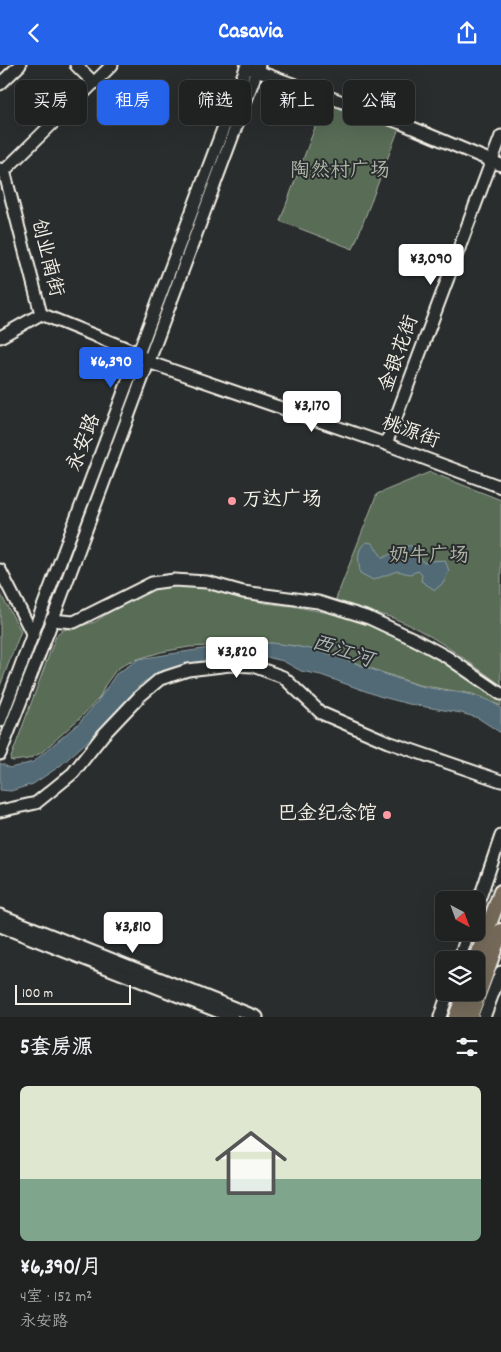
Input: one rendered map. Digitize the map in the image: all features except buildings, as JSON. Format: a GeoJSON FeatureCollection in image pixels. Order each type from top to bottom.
{"type":"FeatureCollection","features":[{"type":"Feature","properties":{"kind":"main road"},"geometry":{"type":"LineString","coordinates":[[479,951],[501,892]]}},
{"type":"Feature","properties":{"kind":"main road"},"geometry":{"type":"LineString","coordinates":[[470,1017],[501,931]]}},
{"type":"Feature","properties":{"kind":"main road"},"geometry":{"type":"LineString","coordinates":[[456,1017],[462,1001]]}},
{"type":"Feature","properties":{"kind":"street"},"geometry":{"type":"LineString","coordinates":[[0,84],[20,65]]}},
{"type":"Feature","properties":{"kind":"street"},"geometry":{"type":"LineString","coordinates":[[76,65],[94,83]]}},
{"type":"Feature","properties":{"kind":"street"},"geometry":{"type":"LineString","coordinates":[[1,170],[112,65]]}},
{"type":"Feature","properties":{"kind":"street"},"geometry":{"type":"LineString","coordinates":[[1,751],[148,362],[252,67],[401,123],[496,163]]}},
{"type":"Feature","properties":{"kind":"street","name":"永安路"},"geometry":{"type":"LineString","coordinates":[[0,721],[138,353],[252,67]]}},
{"type":"Feature","properties":{"kind":"street","name":"金银花街"},"geometry":{"type":"LineString","coordinates":[[386,444],[496,163],[501,137]]}},
{"type":"Feature","properties":{"kind":"street","name":"创业南街"},"geometry":{"type":"LineString","coordinates":[[1,170],[6,174],[41,315],[138,353]]}},
{"type":"Feature","properties":{"kind":"street"},"geometry":{"type":"LineString","coordinates":[[0,337],[41,315]]}},
{"type":"Feature","properties":{"kind":"street","name":"桃源街"},"geometry":{"type":"LineString","coordinates":[[138,353],[148,362],[386,444],[501,487]]}},
{"type":"Feature","properties":{"kind":"street"},"geometry":{"type":"LineString","coordinates":[[0,571],[33,635]]}},
{"type":"Feature","properties":{"kind":"street"},"geometry":{"type":"LineString","coordinates":[[51,620],[74,622],[152,583],[174,580],[207,582],[243,592],[318,603],[369,618],[447,657],[501,694]]}},
{"type":"Feature","properties":{"kind":"street"},"geometry":{"type":"LineString","coordinates":[[0,811],[36,803],[73,773],[103,735],[140,695],[160,679],[188,670],[230,665],[253,666],[283,677],[321,713],[388,742],[501,781]]}},
{"type":"Feature","properties":{"kind":"street"},"geometry":{"type":"LineString","coordinates":[[482,891],[501,837]]}},
{"type":"Feature","properties":{"kind":"street"},"geometry":{"type":"LineString","coordinates":[[0,915],[257,1017]]}},
{"type":"Feature","properties":{"kind":"street"},"geometry":{"type":"LineString","coordinates":[[0,926],[232,1017]]}},
{"type":"Feature","properties":{"kind":"street"},"geometry":{"type":"LineString","coordinates":[[484,1017],[501,972]]}},
{"type":"Feature","properties":{"kind":"street"},"geometry":{"type":"LineString","coordinates":[[440,1017],[445,1001]]}},
{"type":"Feature","properties":{"kind":"green space","name":"陶然村广场"},"geometry":{"type":"Polygon","coordinates":[[[333,97],[343,101],[343,125],[400,125],[353,249],[280,221],[316,125],[333,125],[333,97]]]}},
{"type":"Feature","properties":{"kind":"green space","name":"奶牛广场"},"geometry":{"type":"Polygon","coordinates":[[[430,472],[501,500],[501,685],[447,647],[404,622],[383,615],[334,604],[377,494],[430,472]]]}},
{"type":"Feature","properties":{"kind":"green space"},"geometry":{"type":"Polygon","coordinates":[[[203,586],[264,603],[292,606],[354,618],[405,638],[475,680],[501,699],[501,706],[473,694],[419,685],[326,653],[295,646],[271,643],[189,647],[161,652],[128,662],[116,670],[105,685],[100,697],[83,715],[41,753],[28,759],[10,760],[56,636],[63,630],[95,622],[121,604],[151,589],[203,586]]]}},
{"type":"Feature","properties":{"kind":"green space"},"geometry":{"type":"Polygon","coordinates":[[[0,593],[21,631],[0,686],[0,593]]]}},
{"type":"Feature","properties":{"kind":"water"},"geometry":{"type":"Polygon","coordinates":[[[367,542],[372,543],[383,558],[406,546],[413,546],[424,563],[445,560],[449,571],[444,582],[435,590],[421,581],[422,575],[418,571],[410,574],[397,571],[373,580],[360,573],[359,552],[367,542]]]}},
{"type":"Feature","properties":{"kind":"water"},"geometry":{"type":"Polygon","coordinates":[[[271,643],[320,651],[417,685],[482,698],[501,708],[501,733],[478,718],[379,696],[321,675],[301,671],[283,661],[267,657],[251,660],[233,658],[184,666],[142,683],[92,737],[60,766],[33,784],[11,791],[0,790],[0,763],[10,768],[33,762],[79,723],[97,702],[116,674],[139,659],[234,644],[271,643]]]}},
{"type":"Feature","properties":{"kind":"place","name":"万达广场"},"geometry":{"type":"Point","coordinates":[232,501]}},
{"type":"Feature","properties":{"kind":"place","name":"巴金纪念馆"},"geometry":{"type":"Point","coordinates":[387,815]}},
{"type":"Feature","properties":{"kind":"water label","name":"西江河"},"geometry":{"type":"Point","coordinates":[342,653]}}]}
